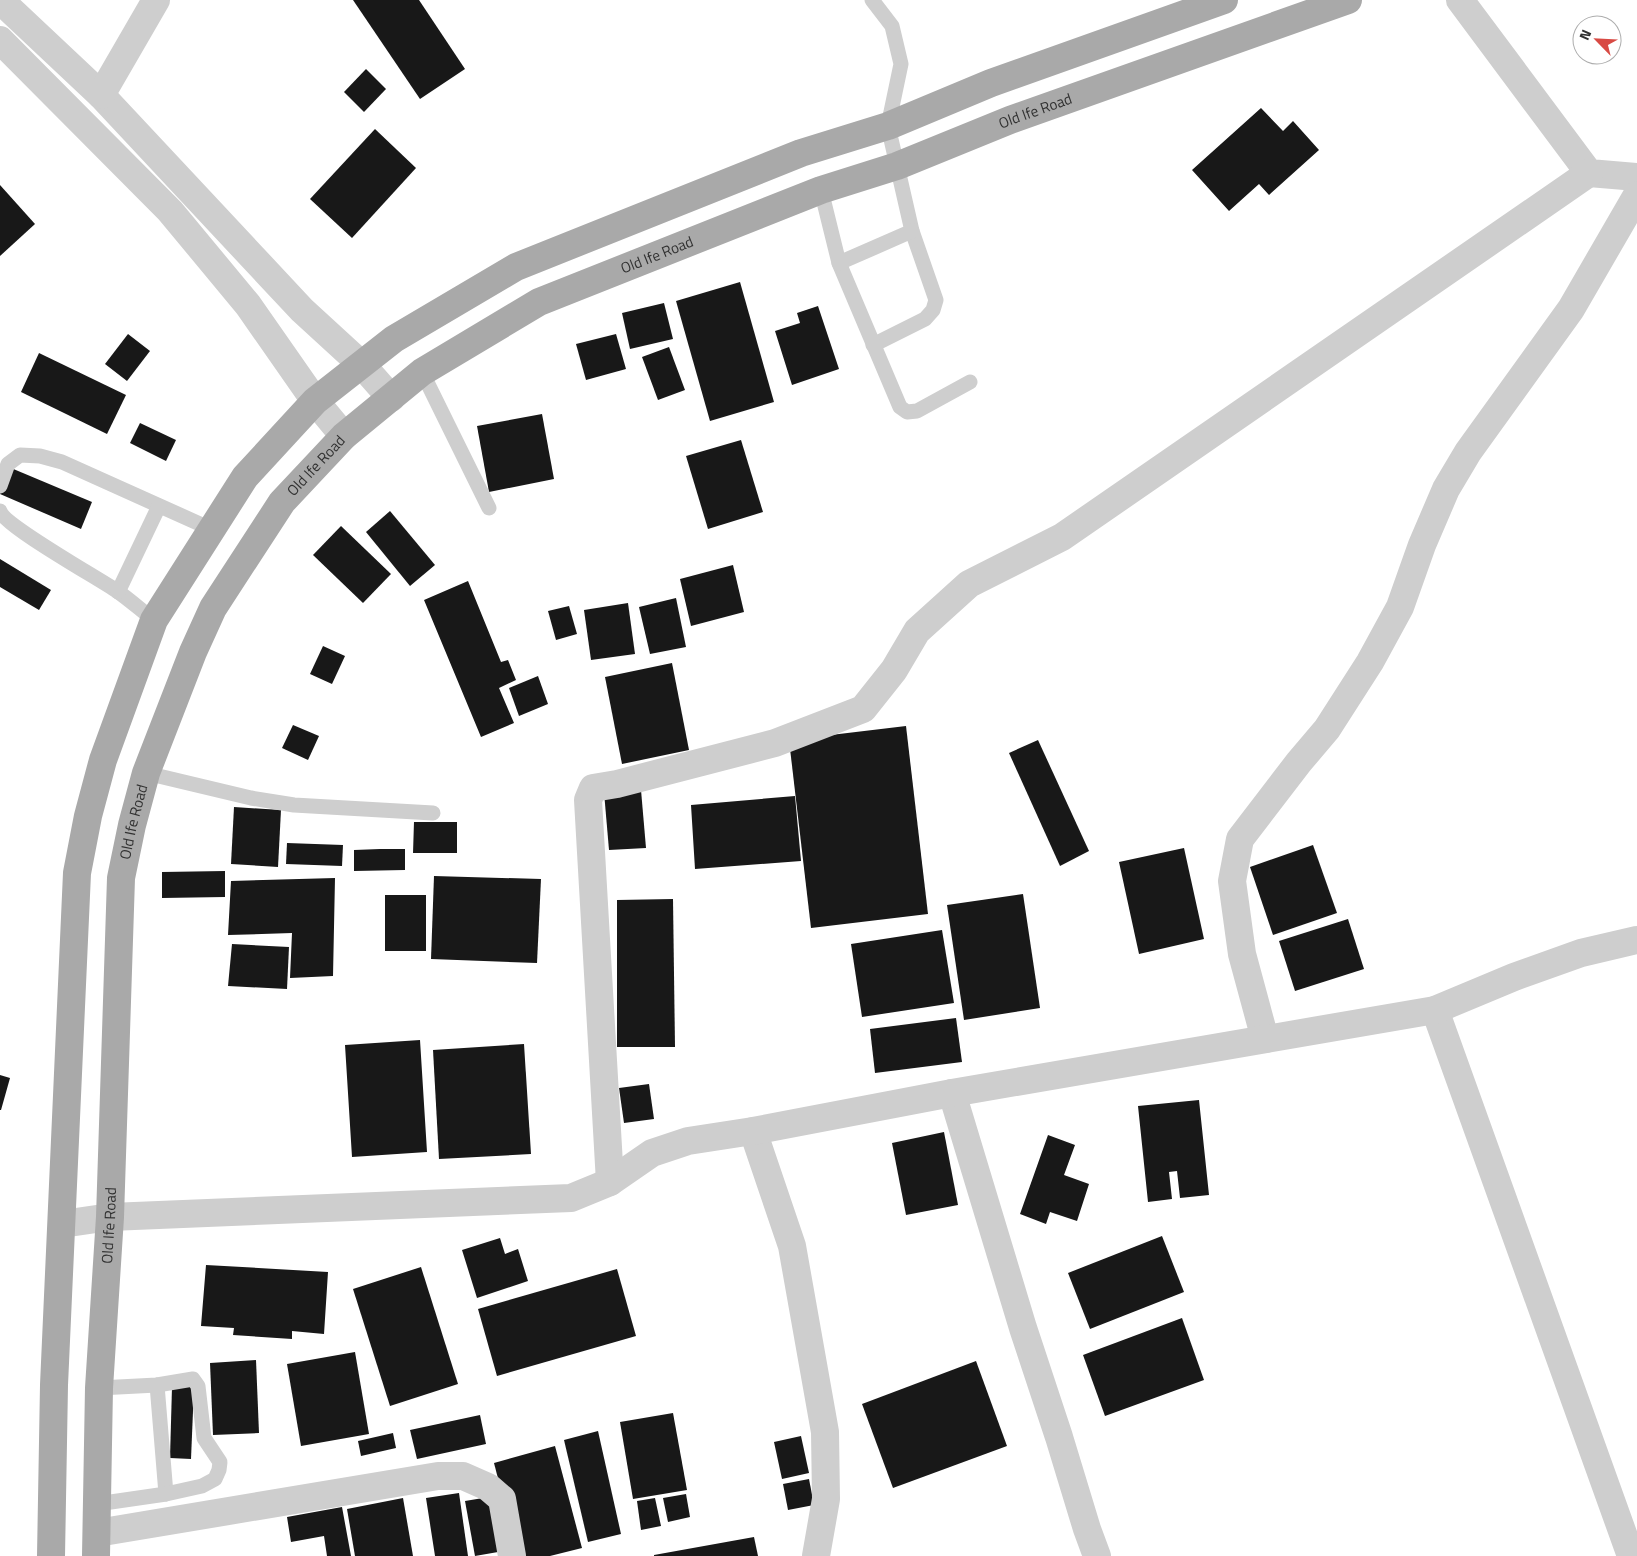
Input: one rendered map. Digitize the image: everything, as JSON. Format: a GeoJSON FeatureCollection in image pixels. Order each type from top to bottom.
{"type":"FeatureCollection","features":[{"type":"Feature","properties":{"kind":"main road"},"geometry":{"type":"LineString","coordinates":[[51,1556],[54,1385],[77,873],[88,816],[103,760],[154,620],[245,478],[315,401],[394,339],[516,267],[801,152],[888,126],[991,83],[1224,0]]}},
{"type":"Feature","properties":{"kind":"main road","name":"Old Ife Road"},"geometry":{"type":"LineString","coordinates":[[96,1544],[99,1388],[110,1217],[122,878],[132,825],[146,773],[186,670],[213,608],[282,502],[344,436],[422,372],[539,302],[821,190],[898,166],[1010,120],[1348,0]]}},
{"type":"Feature","properties":{"kind":"street"},"geometry":{"type":"LineString","coordinates":[[0,0],[100,95],[302,310],[362,366],[391,398]]}},
{"type":"Feature","properties":{"kind":"street"},"geometry":{"type":"LineString","coordinates":[[100,95],[156,0]]}},
{"type":"Feature","properties":{"kind":"street"},"geometry":{"type":"LineString","coordinates":[[1460,0],[1589,172]]}},
{"type":"Feature","properties":{"kind":"street"},"geometry":{"type":"LineString","coordinates":[[0,40],[170,211],[248,305],[315,401],[344,436]]}},
{"type":"Feature","properties":{"kind":"street"},"geometry":{"type":"LineString","coordinates":[[610,1182],[588,800],[593,788],[616,784],[775,743],[863,709],[894,670],[917,631],[969,584],[1062,537],[1589,172],[1637,177]]}},
{"type":"Feature","properties":{"kind":"street"},"geometry":{"type":"LineString","coordinates":[[1265,1039],[1242,954],[1232,881],[1240,839],[1327,729],[1370,662],[1400,606],[1446,489],[1468,452],[1571,309],[1637,195]]}},
{"type":"Feature","properties":{"kind":"street"},"geometry":{"type":"LineString","coordinates":[[62,1224],[110,1217],[572,1198],[610,1182],[652,1154],[688,1141],[753,1131],[952,1092],[1435,1010],[1514,977],[1581,953],[1637,940]]}},
{"type":"Feature","properties":{"kind":"street"},"geometry":{"type":"LineString","coordinates":[[1435,1010],[1631,1556]]}},
{"type":"Feature","properties":{"kind":"street"},"geometry":{"type":"LineString","coordinates":[[952,1092],[1023,1328],[1060,1437],[1087,1529],[1097,1556]]}},
{"type":"Feature","properties":{"kind":"street"},"geometry":{"type":"LineString","coordinates":[[753,1131],[792,1246],[825,1432],[826,1499],[816,1556]]}},
{"type":"Feature","properties":{"kind":"street"},"geometry":{"type":"LineString","coordinates":[[96,1544],[438,1476],[463,1476],[488,1487],[502,1499],[512,1556]]}},
{"type":"Feature","properties":{"kind":"lane"},"geometry":{"type":"LineString","coordinates":[[872,0],[892,26],[902,64],[888,126],[912,231],[936,300],[933,310],[925,319],[873,345]]}},
{"type":"Feature","properties":{"kind":"lane"},"geometry":{"type":"LineString","coordinates":[[821,190],[839,263],[900,407],[907,412],[917,411],[970,382]]}},
{"type":"Feature","properties":{"kind":"lane"},"geometry":{"type":"LineString","coordinates":[[839,263],[912,231]]}},
{"type":"Feature","properties":{"kind":"lane"},"geometry":{"type":"LineString","coordinates":[[422,372],[489,508]]}},
{"type":"Feature","properties":{"kind":"lane"},"geometry":{"type":"LineString","coordinates":[[0,486],[8,464],[20,455],[40,456],[62,462],[211,529]]}},
{"type":"Feature","properties":{"kind":"lane"},"geometry":{"type":"LineString","coordinates":[[118,592],[159,506]]}},
{"type":"Feature","properties":{"kind":"lane"},"geometry":{"type":"LineString","coordinates":[[0,511],[2,516],[118,592],[154,620]]}},
{"type":"Feature","properties":{"kind":"lane"},"geometry":{"type":"LineString","coordinates":[[146,773],[251,798],[294,805],[433,814]]}},
{"type":"Feature","properties":{"kind":"lane"},"geometry":{"type":"LineString","coordinates":[[97,1504],[166,1494],[202,1486],[214,1479],[219,1470],[220,1462],[204,1438],[198,1386],[193,1379],[157,1385],[99,1388]]}},
{"type":"Feature","properties":{"kind":"lane"},"geometry":{"type":"LineString","coordinates":[[157,1385],[166,1494]]}},
{"type":"Feature","properties":{"kind":"building"},"geometry":{"type":"Polygon","coordinates":[[[353,0],[419,0],[465,69],[420,99],[353,0]]]}},
{"type":"Feature","properties":{"kind":"building"},"geometry":{"type":"Polygon","coordinates":[[[366,69],[386,89],[364,112],[344,92],[366,69]]]}},
{"type":"Feature","properties":{"kind":"building"},"geometry":{"type":"Polygon","coordinates":[[[1261,108],[1283,131],[1293,121],[1319,150],[1269,195],[1259,184],[1229,211],[1192,170],[1261,108]]]}},
{"type":"Feature","properties":{"kind":"building"},"geometry":{"type":"Polygon","coordinates":[[[375,129],[416,168],[352,238],[310,199],[375,129]]]}},
{"type":"Feature","properties":{"kind":"building"},"geometry":{"type":"Polygon","coordinates":[[[0,185],[35,224],[0,256],[0,185]]]}},
{"type":"Feature","properties":{"kind":"building"},"geometry":{"type":"Polygon","coordinates":[[[740,282],[774,402],[710,421],[676,301],[740,282]]]}},
{"type":"Feature","properties":{"kind":"building"},"geometry":{"type":"Polygon","coordinates":[[[664,303],[673,339],[630,349],[622,313],[664,303]]]}},
{"type":"Feature","properties":{"kind":"building"},"geometry":{"type":"Polygon","coordinates":[[[818,306],[839,369],[792,385],[775,331],[800,323],[797,313],[818,306]]]}},
{"type":"Feature","properties":{"kind":"building"},"geometry":{"type":"Polygon","coordinates":[[[128,334],[150,351],[127,381],[105,364],[128,334]]]}},
{"type":"Feature","properties":{"kind":"building"},"geometry":{"type":"Polygon","coordinates":[[[616,334],[626,369],[586,380],[576,344],[616,334]]]}},
{"type":"Feature","properties":{"kind":"building"},"geometry":{"type":"Polygon","coordinates":[[[669,347],[685,390],[658,400],[642,357],[669,347]]]}},
{"type":"Feature","properties":{"kind":"building"},"geometry":{"type":"Polygon","coordinates":[[[39,353],[126,395],[107,434],[21,392],[39,353]]]}},
{"type":"Feature","properties":{"kind":"building"},"geometry":{"type":"Polygon","coordinates":[[[542,414],[554,479],[489,492],[477,426],[542,414]]]}},
{"type":"Feature","properties":{"kind":"building"},"geometry":{"type":"Polygon","coordinates":[[[140,423],[176,440],[166,461],[130,443],[140,423]]]}},
{"type":"Feature","properties":{"kind":"building"},"geometry":{"type":"Polygon","coordinates":[[[741,440],[763,512],[708,529],[686,456],[741,440]]]}},
{"type":"Feature","properties":{"kind":"building"},"geometry":{"type":"Polygon","coordinates":[[[11,468],[92,502],[81,529],[0,494],[11,468]]]}},
{"type":"Feature","properties":{"kind":"building"},"geometry":{"type":"Polygon","coordinates":[[[390,511],[435,565],[410,586],[366,532],[390,511]]]}},
{"type":"Feature","properties":{"kind":"building"},"geometry":{"type":"Polygon","coordinates":[[[341,526],[391,574],[363,603],[313,555],[341,526]]]}},
{"type":"Feature","properties":{"kind":"building"},"geometry":{"type":"Polygon","coordinates":[[[0,559],[51,590],[39,610],[0,587],[0,559]]]}},
{"type":"Feature","properties":{"kind":"building"},"geometry":{"type":"Polygon","coordinates":[[[733,565],[744,612],[691,626],[680,579],[733,565]]]}},
{"type":"Feature","properties":{"kind":"building"},"geometry":{"type":"Polygon","coordinates":[[[468,581],[501,662],[508,660],[516,680],[499,688],[514,723],[481,737],[424,600],[468,581]]]}},
{"type":"Feature","properties":{"kind":"building"},"geometry":{"type":"Polygon","coordinates":[[[676,598],[686,647],[650,654],[639,607],[676,598]]]}},
{"type":"Feature","properties":{"kind":"building"},"geometry":{"type":"Polygon","coordinates":[[[628,603],[635,654],[591,660],[584,610],[628,603]]]}},
{"type":"Feature","properties":{"kind":"building"},"geometry":{"type":"Polygon","coordinates":[[[569,606],[577,634],[556,640],[548,611],[569,606]]]}},
{"type":"Feature","properties":{"kind":"building"},"geometry":{"type":"Polygon","coordinates":[[[323,646],[345,656],[332,684],[310,674],[323,646]]]}},
{"type":"Feature","properties":{"kind":"building"},"geometry":{"type":"Polygon","coordinates":[[[672,663],[689,750],[622,764],[605,677],[672,663]]]}},
{"type":"Feature","properties":{"kind":"building"},"geometry":{"type":"Polygon","coordinates":[[[538,676],[548,704],[519,716],[509,688],[538,676]]]}},
{"type":"Feature","properties":{"kind":"building"},"geometry":{"type":"Polygon","coordinates":[[[293,725],[319,736],[308,760],[282,748],[293,725]]]}},
{"type":"Feature","properties":{"kind":"building"},"geometry":{"type":"Polygon","coordinates":[[[906,726],[928,914],[811,928],[789,740],[906,726]]]}},
{"type":"Feature","properties":{"kind":"building"},"geometry":{"type":"Polygon","coordinates":[[[1038,740],[1089,851],[1060,866],[1009,753],[1038,740]]]}},
{"type":"Feature","properties":{"kind":"building"},"geometry":{"type":"Polygon","coordinates":[[[641,790],[646,848],[609,850],[604,792],[641,790]]]}},
{"type":"Feature","properties":{"kind":"building"},"geometry":{"type":"Polygon","coordinates":[[[795,796],[801,861],[695,869],[691,805],[795,796]]]}},
{"type":"Feature","properties":{"kind":"building"},"geometry":{"type":"Polygon","coordinates":[[[234,807],[281,810],[278,867],[231,864],[234,807]]]}},
{"type":"Feature","properties":{"kind":"building"},"geometry":{"type":"Polygon","coordinates":[[[414,822],[457,822],[457,853],[413,853],[414,822]]]}},
{"type":"Feature","properties":{"kind":"building"},"geometry":{"type":"Polygon","coordinates":[[[287,843],[343,845],[342,866],[286,864],[287,843]]]}},
{"type":"Feature","properties":{"kind":"building"},"geometry":{"type":"Polygon","coordinates":[[[1313,845],[1337,913],[1273,935],[1250,867],[1313,845]]]}},
{"type":"Feature","properties":{"kind":"building"},"geometry":{"type":"Polygon","coordinates":[[[1184,848],[1204,939],[1139,954],[1119,862],[1184,848]]]}},
{"type":"Feature","properties":{"kind":"building"},"geometry":{"type":"Polygon","coordinates":[[[405,849],[405,870],[354,871],[354,850],[405,849]]]}},
{"type":"Feature","properties":{"kind":"building"},"geometry":{"type":"Polygon","coordinates":[[[225,871],[225,897],[162,898],[162,872],[225,871]]]}},
{"type":"Feature","properties":{"kind":"building"},"geometry":{"type":"Polygon","coordinates":[[[434,876],[541,879],[537,963],[431,959],[434,876]]]}},
{"type":"Feature","properties":{"kind":"building"},"geometry":{"type":"Polygon","coordinates":[[[335,878],[333,976],[290,978],[292,933],[228,935],[231,881],[335,878]]]}},
{"type":"Feature","properties":{"kind":"building"},"geometry":{"type":"Polygon","coordinates":[[[1023,894],[1040,1008],[964,1020],[947,905],[1023,894]]]}},
{"type":"Feature","properties":{"kind":"building"},"geometry":{"type":"Polygon","coordinates":[[[385,895],[426,895],[426,951],[385,951],[385,895]]]}},
{"type":"Feature","properties":{"kind":"building"},"geometry":{"type":"Polygon","coordinates":[[[673,899],[675,1047],[617,1047],[617,900],[673,899]]]}},
{"type":"Feature","properties":{"kind":"building"},"geometry":{"type":"Polygon","coordinates":[[[1348,919],[1364,969],[1295,991],[1279,941],[1348,919]]]}},
{"type":"Feature","properties":{"kind":"building"},"geometry":{"type":"Polygon","coordinates":[[[942,930],[954,1003],[862,1017],[851,944],[942,930]]]}},
{"type":"Feature","properties":{"kind":"building"},"geometry":{"type":"Polygon","coordinates":[[[232,944],[289,947],[287,989],[228,986],[232,944]]]}},
{"type":"Feature","properties":{"kind":"building"},"geometry":{"type":"Polygon","coordinates":[[[956,1018],[962,1062],[875,1073],[870,1029],[956,1018]]]}},
{"type":"Feature","properties":{"kind":"building"},"geometry":{"type":"Polygon","coordinates":[[[420,1040],[427,1152],[352,1157],[345,1045],[420,1040]]]}},
{"type":"Feature","properties":{"kind":"building"},"geometry":{"type":"Polygon","coordinates":[[[524,1044],[531,1154],[439,1159],[433,1050],[524,1044]]]}},
{"type":"Feature","properties":{"kind":"building"},"geometry":{"type":"Polygon","coordinates":[[[0,1075],[10,1078],[1,1110],[0,1110],[0,1075]]]}},
{"type":"Feature","properties":{"kind":"building"},"geometry":{"type":"Polygon","coordinates":[[[649,1084],[654,1119],[624,1123],[619,1088],[649,1084]]]}},
{"type":"Feature","properties":{"kind":"building"},"geometry":{"type":"Polygon","coordinates":[[[1199,1100],[1209,1195],[1180,1198],[1177,1171],[1169,1172],[1172,1199],[1148,1202],[1138,1106],[1199,1100]]]}},
{"type":"Feature","properties":{"kind":"building"},"geometry":{"type":"Polygon","coordinates":[[[944,1132],[958,1205],[906,1215],[892,1143],[944,1132]]]}},
{"type":"Feature","properties":{"kind":"building"},"geometry":{"type":"Polygon","coordinates":[[[1048,1135],[1075,1145],[1064,1175],[1089,1184],[1077,1221],[1050,1212],[1046,1224],[1020,1214],[1048,1135]]]}},
{"type":"Feature","properties":{"kind":"building"},"geometry":{"type":"Polygon","coordinates":[[[1162,1236],[1184,1292],[1090,1329],[1068,1273],[1162,1236]]]}},
{"type":"Feature","properties":{"kind":"building"},"geometry":{"type":"Polygon","coordinates":[[[500,1238],[505,1254],[518,1249],[528,1281],[477,1298],[462,1250],[500,1238]]]}},
{"type":"Feature","properties":{"kind":"building"},"geometry":{"type":"Polygon","coordinates":[[[206,1265],[328,1272],[324,1334],[292,1331],[292,1339],[233,1335],[234,1328],[201,1326],[206,1265]]]}},
{"type":"Feature","properties":{"kind":"building"},"geometry":{"type":"Polygon","coordinates":[[[421,1267],[458,1384],[390,1406],[353,1289],[421,1267]]]}},
{"type":"Feature","properties":{"kind":"building"},"geometry":{"type":"Polygon","coordinates":[[[617,1269],[636,1336],[497,1376],[478,1309],[617,1269]]]}},
{"type":"Feature","properties":{"kind":"building"},"geometry":{"type":"Polygon","coordinates":[[[1182,1318],[1204,1380],[1105,1416],[1083,1355],[1182,1318]]]}},
{"type":"Feature","properties":{"kind":"building"},"geometry":{"type":"Polygon","coordinates":[[[355,1352],[369,1434],[301,1446],[287,1364],[355,1352]]]}},
{"type":"Feature","properties":{"kind":"building"},"geometry":{"type":"Polygon","coordinates":[[[256,1360],[259,1433],[213,1435],[210,1363],[256,1360]]]}},
{"type":"Feature","properties":{"kind":"building"},"geometry":{"type":"Polygon","coordinates":[[[976,1361],[1007,1446],[893,1488],[862,1404],[976,1361]]]}},
{"type":"Feature","properties":{"kind":"building"},"geometry":{"type":"Polygon","coordinates":[[[172,1387],[194,1387],[191,1459],[170,1458],[172,1387]]]}},
{"type":"Feature","properties":{"kind":"building"},"geometry":{"type":"Polygon","coordinates":[[[673,1413],[687,1490],[633,1499],[620,1422],[673,1413]]]}},
{"type":"Feature","properties":{"kind":"building"},"geometry":{"type":"Polygon","coordinates":[[[480,1415],[486,1444],[417,1459],[410,1430],[480,1415]]]}},
{"type":"Feature","properties":{"kind":"building"},"geometry":{"type":"Polygon","coordinates":[[[598,1431],[621,1534],[588,1542],[564,1440],[598,1431]]]}},
{"type":"Feature","properties":{"kind":"building"},"geometry":{"type":"Polygon","coordinates":[[[393,1433],[396,1448],[361,1456],[358,1441],[393,1433]]]}},
{"type":"Feature","properties":{"kind":"building"},"geometry":{"type":"Polygon","coordinates":[[[801,1436],[809,1473],[782,1479],[774,1442],[801,1436]]]}},
{"type":"Feature","properties":{"kind":"building"},"geometry":{"type":"Polygon","coordinates":[[[555,1446],[582,1548],[550,1556],[518,1556],[494,1463],[555,1446]]]}},
{"type":"Feature","properties":{"kind":"building"},"geometry":{"type":"Polygon","coordinates":[[[809,1479],[814,1505],[788,1510],[783,1484],[809,1479]]]}},
{"type":"Feature","properties":{"kind":"building"},"geometry":{"type":"Polygon","coordinates":[[[459,1493],[468,1556],[435,1556],[426,1498],[459,1493]]]}},
{"type":"Feature","properties":{"kind":"building"},"geometry":{"type":"Polygon","coordinates":[[[686,1494],[690,1517],[668,1522],[663,1498],[686,1494]]]}},
{"type":"Feature","properties":{"kind":"building"},"geometry":{"type":"Polygon","coordinates":[[[489,1497],[498,1552],[475,1556],[465,1501],[489,1497]]]}},
{"type":"Feature","properties":{"kind":"building"},"geometry":{"type":"Polygon","coordinates":[[[403,1498],[413,1556],[355,1556],[347,1509],[403,1498]]]}},
{"type":"Feature","properties":{"kind":"building"},"geometry":{"type":"Polygon","coordinates":[[[655,1498],[661,1526],[641,1530],[637,1501],[655,1498]]]}},
{"type":"Feature","properties":{"kind":"building"},"geometry":{"type":"Polygon","coordinates":[[[342,1507],[351,1556],[327,1556],[324,1536],[291,1542],[287,1517],[342,1507]]]}},
{"type":"Feature","properties":{"kind":"building"},"geometry":{"type":"Polygon","coordinates":[[[754,1537],[758,1556],[654,1556],[654,1555],[754,1537]]]}}]}
